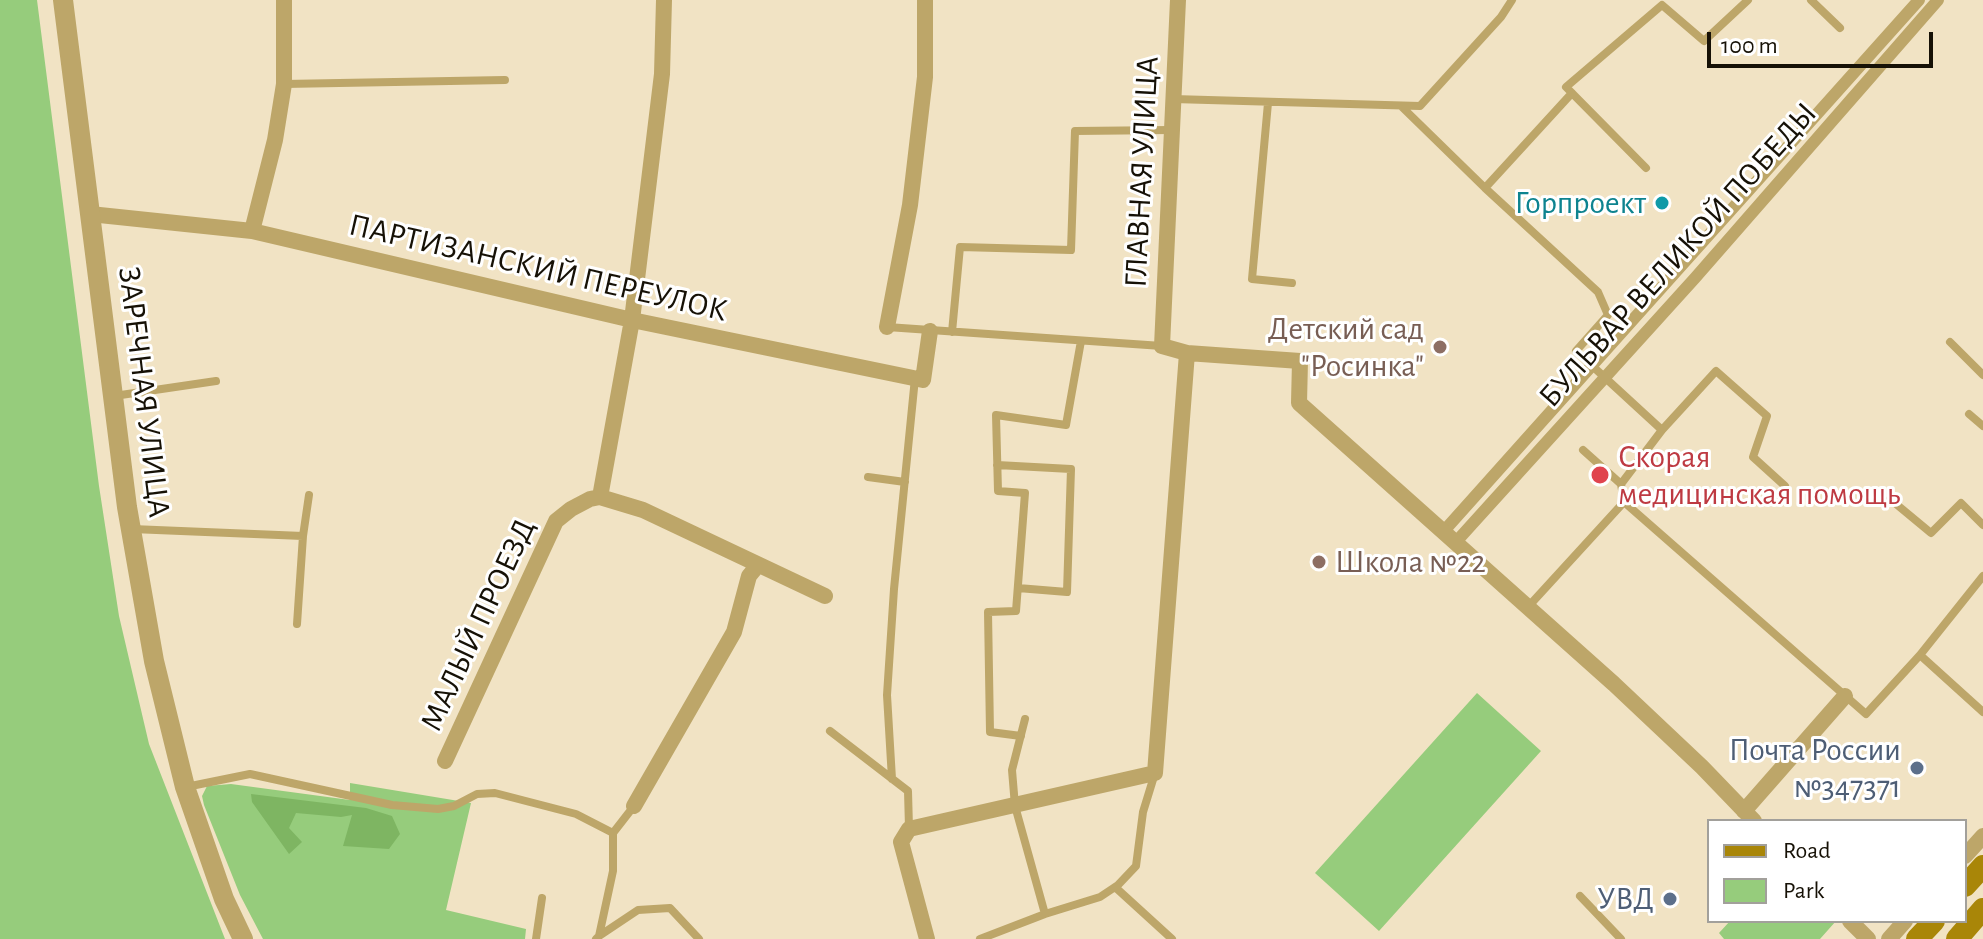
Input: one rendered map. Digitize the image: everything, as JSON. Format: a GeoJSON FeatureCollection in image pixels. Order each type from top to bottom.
{"type":"FeatureCollection","features":[{"type":"Feature","properties":{"kind":"main road"},"geometry":{"type":"LineString","coordinates":[[1967,884],[1983,866]]}},
{"type":"Feature","properties":{"kind":"main road"},"geometry":{"type":"LineString","coordinates":[[1917,939],[1932,923]]}},
{"type":"Feature","properties":{"kind":"street","name":"ЗАРЕЧНАЯ УЛИЦА"},"geometry":{"type":"LineString","coordinates":[[63,0],[131,529],[154,661],[185,787],[224,899],[243,939]]}},
{"type":"Feature","properties":{"kind":"street"},"geometry":{"type":"LineString","coordinates":[[252,231],[275,140],[284,84],[284,0]]}},
{"type":"Feature","properties":{"kind":"street"},"geometry":{"type":"LineString","coordinates":[[664,0],[662,74],[632,320],[600,497],[643,510],[825,596]]}},
{"type":"Feature","properties":{"kind":"street"},"geometry":{"type":"LineString","coordinates":[[887,327],[910,205],[923,91],[925,0]]}},
{"type":"Feature","properties":{"kind":"street","name":"ГЛАВНАЯ УЛИЦА"},"geometry":{"type":"LineString","coordinates":[[1162,346],[1178,0]]}},
{"type":"Feature","properties":{"kind":"street","name":"БУЛЬВАР ВЕЛИКОЙ ПОБЕДЫ"},"geometry":{"type":"LineString","coordinates":[[1449,538],[1592,366],[1919,0]]}},
{"type":"Feature","properties":{"kind":"street","name":"БУЛЬВАР ВЕЛИКОЙ ПОБЕДЫ"},"geometry":{"type":"LineString","coordinates":[[1449,538],[1605,378],[1938,0]]}},
{"type":"Feature","properties":{"kind":"street","name":"ПАРТИЗАНСКИЙ ПЕРЕУЛОК"},"geometry":{"type":"LineString","coordinates":[[90,214],[252,231],[632,320],[915,378]]}},
{"type":"Feature","properties":{"kind":"street"},"geometry":{"type":"LineString","coordinates":[[915,378],[923,380],[930,331]]}},
{"type":"Feature","properties":{"kind":"street"},"geometry":{"type":"LineString","coordinates":[[1162,346],[1187,353],[1300,361],[1299,403],[1614,684],[1749,816],[1845,696]]}},
{"type":"Feature","properties":{"kind":"street"},"geometry":{"type":"LineString","coordinates":[[927,939],[901,842],[909,829],[1155,773],[1187,353]]}},
{"type":"Feature","properties":{"kind":"street","name":"МАЛЫЙ ПРОЕЗД"},"geometry":{"type":"LineString","coordinates":[[445,761],[556,521],[571,509],[600,497]]}},
{"type":"Feature","properties":{"kind":"street"},"geometry":{"type":"LineString","coordinates":[[634,806],[734,632],[749,576],[758,565]]}},
{"type":"Feature","properties":{"kind":"street"},"geometry":{"type":"LineString","coordinates":[[1967,854],[1983,836]]}},
{"type":"Feature","properties":{"kind":"street"},"geometry":{"type":"LineString","coordinates":[[1852,923],[1868,939]]}},
{"type":"Feature","properties":{"kind":"street"},"geometry":{"type":"LineString","coordinates":[[1889,939],[1903,923]]}},
{"type":"Feature","properties":{"kind":"lane"},"geometry":{"type":"LineString","coordinates":[[1172,99],[1420,106],[1501,17],[1512,0]]}},
{"type":"Feature","properties":{"kind":"lane"},"geometry":{"type":"LineString","coordinates":[[1646,168],[1566,87],[1662,5],[1704,41],[1748,0]]}},
{"type":"Feature","properties":{"kind":"lane"},"geometry":{"type":"LineString","coordinates":[[1811,0],[1840,28]]}},
{"type":"Feature","properties":{"kind":"lane"},"geometry":{"type":"LineString","coordinates":[[284,84],[505,80]]}},
{"type":"Feature","properties":{"kind":"lane"},"geometry":{"type":"LineString","coordinates":[[1485,188],[1572,93]]}},
{"type":"Feature","properties":{"kind":"lane"},"geometry":{"type":"LineString","coordinates":[[1268,103],[1252,279],[1292,283]]}},
{"type":"Feature","properties":{"kind":"lane"},"geometry":{"type":"LineString","coordinates":[[1400,105],[1598,292],[1608,315],[1576,351],[1662,430]]}},
{"type":"Feature","properties":{"kind":"lane"},"geometry":{"type":"LineString","coordinates":[[952,332],[960,247],[1071,250],[1075,131],[1171,130]]}},
{"type":"Feature","properties":{"kind":"lane"},"geometry":{"type":"LineString","coordinates":[[887,327],[1162,346]]}},
{"type":"Feature","properties":{"kind":"lane"},"geometry":{"type":"LineString","coordinates":[[1021,736],[990,732],[988,612],[1016,611],[1025,493],[998,491],[996,415],[1066,425],[1081,341]]}},
{"type":"Feature","properties":{"kind":"lane"},"geometry":{"type":"LineString","coordinates":[[1950,342],[1983,375]]}},
{"type":"Feature","properties":{"kind":"lane"},"geometry":{"type":"LineString","coordinates":[[1621,484],[1662,430],[1716,371],[1767,416],[1753,457],[1785,486]]}},
{"type":"Feature","properties":{"kind":"lane"},"geometry":{"type":"LineString","coordinates":[[892,779],[887,695],[915,378]]}},
{"type":"Feature","properties":{"kind":"lane"},"geometry":{"type":"LineString","coordinates":[[113,396],[216,381]]}},
{"type":"Feature","properties":{"kind":"lane"},"geometry":{"type":"LineString","coordinates":[[1969,414],[1983,426]]}},
{"type":"Feature","properties":{"kind":"lane"},"geometry":{"type":"LineString","coordinates":[[1583,450],[1621,484],[1624,502],[1866,714],[1920,655],[1983,576]]}},
{"type":"Feature","properties":{"kind":"lane"},"geometry":{"type":"LineString","coordinates":[[997,465],[1071,469],[1067,592],[1018,588]]}},
{"type":"Feature","properties":{"kind":"lane"},"geometry":{"type":"LineString","coordinates":[[868,477],[905,482]]}},
{"type":"Feature","properties":{"kind":"lane"},"geometry":{"type":"LineString","coordinates":[[297,624],[309,495]]}},
{"type":"Feature","properties":{"kind":"lane"},"geometry":{"type":"LineString","coordinates":[[1890,499],[1931,533],[1961,503],[1983,525]]}},
{"type":"Feature","properties":{"kind":"lane"},"geometry":{"type":"LineString","coordinates":[[1527,608],[1624,502]]}},
{"type":"Feature","properties":{"kind":"lane"},"geometry":{"type":"LineString","coordinates":[[131,529],[303,536]]}},
{"type":"Feature","properties":{"kind":"lane"},"geometry":{"type":"LineString","coordinates":[[1920,655],[1983,712]]}},
{"type":"Feature","properties":{"kind":"lane"},"geometry":{"type":"LineString","coordinates":[[1025,719],[1012,770],[1015,806],[1045,914]]}},
{"type":"Feature","properties":{"kind":"lane"},"geometry":{"type":"LineString","coordinates":[[830,731],[908,791],[909,829]]}},
{"type":"Feature","properties":{"kind":"lane"},"geometry":{"type":"LineString","coordinates":[[980,939],[1100,897],[1115,887],[1136,866],[1143,812],[1155,773]]}},
{"type":"Feature","properties":{"kind":"lane"},"geometry":{"type":"LineString","coordinates":[[185,787],[250,774],[392,805],[438,809],[454,806],[477,794],[495,793],[576,814],[613,833]]}},
{"type":"Feature","properties":{"kind":"lane"},"geometry":{"type":"LineString","coordinates":[[597,937],[613,871],[613,833],[634,806]]}},
{"type":"Feature","properties":{"kind":"lane"},"geometry":{"type":"LineString","coordinates":[[1115,887],[1172,939]]}},
{"type":"Feature","properties":{"kind":"lane"},"geometry":{"type":"LineString","coordinates":[[1580,896],[1621,939]]}},
{"type":"Feature","properties":{"kind":"lane"},"geometry":{"type":"LineString","coordinates":[[536,939],[542,898]]}},
{"type":"Feature","properties":{"kind":"lane"},"geometry":{"type":"LineString","coordinates":[[597,937],[638,910],[670,908],[699,939]]}},
{"type":"Feature","properties":{"kind":"lane"},"geometry":{"type":"LineString","coordinates":[[604,910],[607,920],[619,922]]}},
{"type":"Feature","properties":{"kind":"green space"},"geometry":{"type":"Polygon","coordinates":[[[0,0],[37,0],[99,486],[119,616],[149,744],[225,939],[0,939],[0,0]]]}},
{"type":"Feature","properties":{"kind":"green space"},"geometry":{"type":"Polygon","coordinates":[[[1477,693],[1541,751],[1379,931],[1315,873],[1477,693]]]}},
{"type":"Feature","properties":{"kind":"green space"},"geometry":{"type":"Polygon","coordinates":[[[350,783],[471,803],[446,910],[526,929],[525,939],[263,939],[240,895],[204,805],[202,796],[207,786],[231,784],[350,800],[350,783]]]}},
{"type":"Feature","properties":{"kind":"green space"},"geometry":{"type":"Polygon","coordinates":[[[251,794],[366,808],[392,816],[400,834],[389,849],[343,846],[352,815],[296,813],[289,828],[302,842],[289,854],[252,802],[251,794]]]}},
{"type":"Feature","properties":{"kind":"green space"},"geometry":{"type":"Polygon","coordinates":[[[1728,923],[1834,923],[1820,939],[1724,939],[1719,933],[1728,923]]]}},
{"type":"Feature","properties":{"kind":"place","name":"Горпроект"},"geometry":{"type":"Point","coordinates":[1662,203]}},
{"type":"Feature","properties":{"kind":"place","name":"Детский сад \"Росинка\""},"geometry":{"type":"Point","coordinates":[1440,347]}},
{"type":"Feature","properties":{"kind":"place","name":"Скорая медицинская помощь"},"geometry":{"type":"Point","coordinates":[1600,475]}},
{"type":"Feature","properties":{"kind":"place","name":"Школа №22"},"geometry":{"type":"Point","coordinates":[1319,562]}},
{"type":"Feature","properties":{"kind":"place","name":"Почта России №347371"},"geometry":{"type":"Point","coordinates":[1917,768]}},
{"type":"Feature","properties":{"kind":"place","name":"УВД"},"geometry":{"type":"Point","coordinates":[1670,899]}}]}
